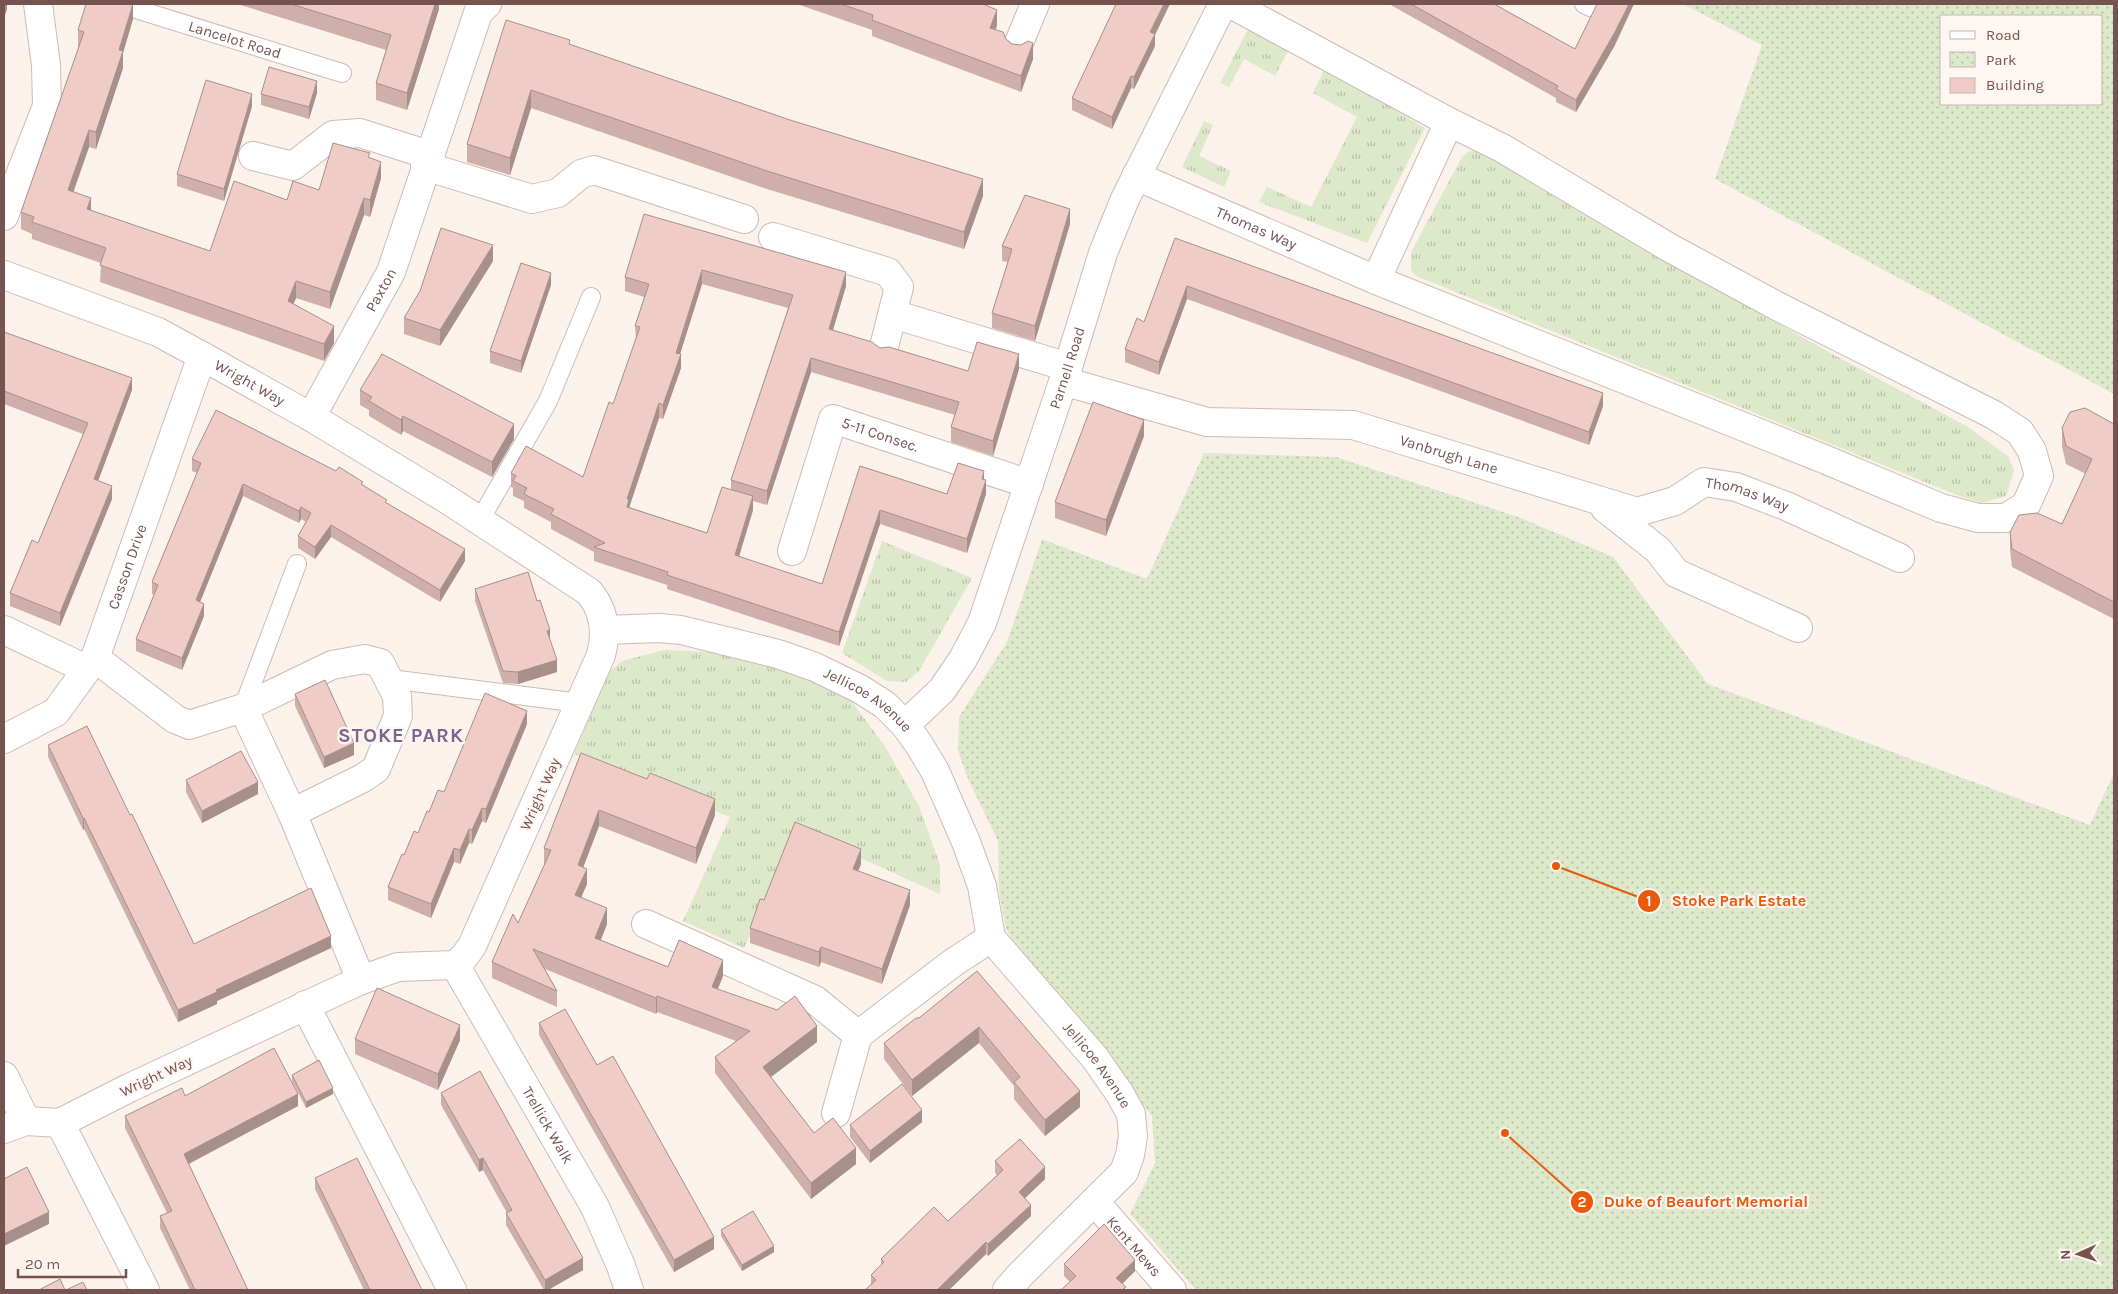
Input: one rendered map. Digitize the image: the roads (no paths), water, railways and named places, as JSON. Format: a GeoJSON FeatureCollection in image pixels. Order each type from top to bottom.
{"type":"FeatureCollection","features":[{"type":"Feature","properties":{"kind":"street"},"geometry":{"type":"LineString","coordinates":[[4,216],[47,106],[46,65],[38,4]]}},
{"type":"Feature","properties":{"kind":"street","name":"Paxton"},"geometry":{"type":"LineString","coordinates":[[311,417],[391,272],[427,160],[478,13],[486,4]]}},
{"type":"Feature","properties":{"kind":"street"},"geometry":{"type":"LineString","coordinates":[[1018,45],[1036,4]]}},
{"type":"Feature","properties":{"kind":"street","name":"Parnell Road"},"geometry":{"type":"LineString","coordinates":[[905,725],[942,690],[963,659],[982,623],[1103,253],[1124,199],[1223,4]]}},
{"type":"Feature","properties":{"kind":"street"},"geometry":{"type":"LineString","coordinates":[[1231,4],[1449,122],[1376,280]]}},
{"type":"Feature","properties":{"kind":"street","name":"Thomas Way"},"geometry":{"type":"LineString","coordinates":[[1136,176],[1376,280],[1824,459],[1941,508],[1978,518],[2006,518],[2026,505],[2038,476],[2032,451],[2020,432],[1994,415],[1777,306],[1687,257],[1502,148],[1449,122]]}},
{"type":"Feature","properties":{"kind":"street"},"geometry":{"type":"LineString","coordinates":[[253,156],[293,166],[333,135],[360,133],[532,199],[558,192],[581,174],[594,170],[744,219]]}},
{"type":"Feature","properties":{"kind":"street"},"geometry":{"type":"LineString","coordinates":[[773,237],[888,272],[899,287],[894,314],[884,346]]}},
{"type":"Feature","properties":{"kind":"street","name":"Wright Way"},"geometry":{"type":"LineString","coordinates":[[4,275],[158,332],[311,417],[480,520],[589,592],[602,612],[604,630],[601,656],[472,946],[464,958],[455,965],[398,967],[361,980],[129,1088],[60,1123]]}},
{"type":"Feature","properties":{"kind":"street","name":"Vanbrugh Lane"},"geometry":{"type":"LineString","coordinates":[[894,314],[1206,422],[1353,425],[1594,499],[1658,550],[1676,573],[1798,628]]}},
{"type":"Feature","properties":{"kind":"street","name":"Casson Drive"},"geometry":{"type":"LineString","coordinates":[[4,740],[56,712],[91,664],[202,356]]}},
{"type":"Feature","properties":{"kind":"street","name":"5-11 Consec."},"geometry":{"type":"LineString","coordinates":[[792,551],[833,419],[1029,484]]}},
{"type":"Feature","properties":{"kind":"street","name":"Thomas Way"},"geometry":{"type":"LineString","coordinates":[[1594,499],[1637,512],[1675,501],[1704,482],[1736,487],[1786,506],[1900,558]]}},
{"type":"Feature","properties":{"kind":"street","name":"Jellicoe Avenue"},"geometry":{"type":"LineString","coordinates":[[604,630],[631,628],[681,630],[778,654],[815,667],[885,705],[905,725],[918,743],[935,772],[966,842],[982,886],[991,938],[1095,1058],[1120,1094],[1131,1114],[1133,1136],[1130,1155],[1124,1172],[1007,1290]]}},
{"type":"Feature","properties":{"kind":"street"},"geometry":{"type":"LineString","coordinates":[[4,630],[91,664],[176,719],[189,725],[243,708],[332,666],[365,658],[380,663],[390,679],[397,696],[398,716],[376,769],[363,778],[292,812]]}},
{"type":"Feature","properties":{"kind":"street"},"geometry":{"type":"LineString","coordinates":[[243,708],[292,812],[361,980]]}},
{"type":"Feature","properties":{"kind":"street"},"geometry":{"type":"LineString","coordinates":[[646,924],[815,1000],[858,1035]]}},
{"type":"Feature","properties":{"kind":"street"},"geometry":{"type":"LineString","coordinates":[[836,1113],[858,1035],[954,962],[991,938]]}},
{"type":"Feature","properties":{"kind":"street","name":"Trellick Walk"},"geometry":{"type":"LineString","coordinates":[[455,965],[595,1207],[630,1290]]}},
{"type":"Feature","properties":{"kind":"street"},"geometry":{"type":"LineString","coordinates":[[305,1005],[452,1290]]}},
{"type":"Feature","properties":{"kind":"street"},"geometry":{"type":"LineString","coordinates":[[4,1076],[15,1125],[60,1123],[145,1290]]}},
{"type":"Feature","properties":{"kind":"street","name":"Kent Mews"},"geometry":{"type":"LineString","coordinates":[[1096,1202],[1172,1290]]}},
{"type":"Feature","properties":{"kind":"lane","name":"Lancelot Road"},"geometry":{"type":"LineString","coordinates":[[126,6],[342,73]]}},
{"type":"Feature","properties":{"kind":"lane"},"geometry":{"type":"LineString","coordinates":[[480,520],[548,401],[591,297]]}},
{"type":"Feature","properties":{"kind":"lane"},"geometry":{"type":"LineString","coordinates":[[243,708],[297,564]]}},
{"type":"Feature","properties":{"kind":"lane"},"geometry":{"type":"LineString","coordinates":[[390,679],[580,703]]}},
{"type":"Feature","properties":{"kind":"place","name":"Stoke Park Estate"},"geometry":{"type":"Point","coordinates":[1556,866]}},
{"type":"Feature","properties":{"kind":"place","name":"Duke of Beaufort Memorial"},"geometry":{"type":"Point","coordinates":[1505,1133]}},
{"type":"Feature","properties":{"kind":"district","name":"STOKE PARK"},"geometry":{"type":"Point","coordinates":[401,735]}}]}
